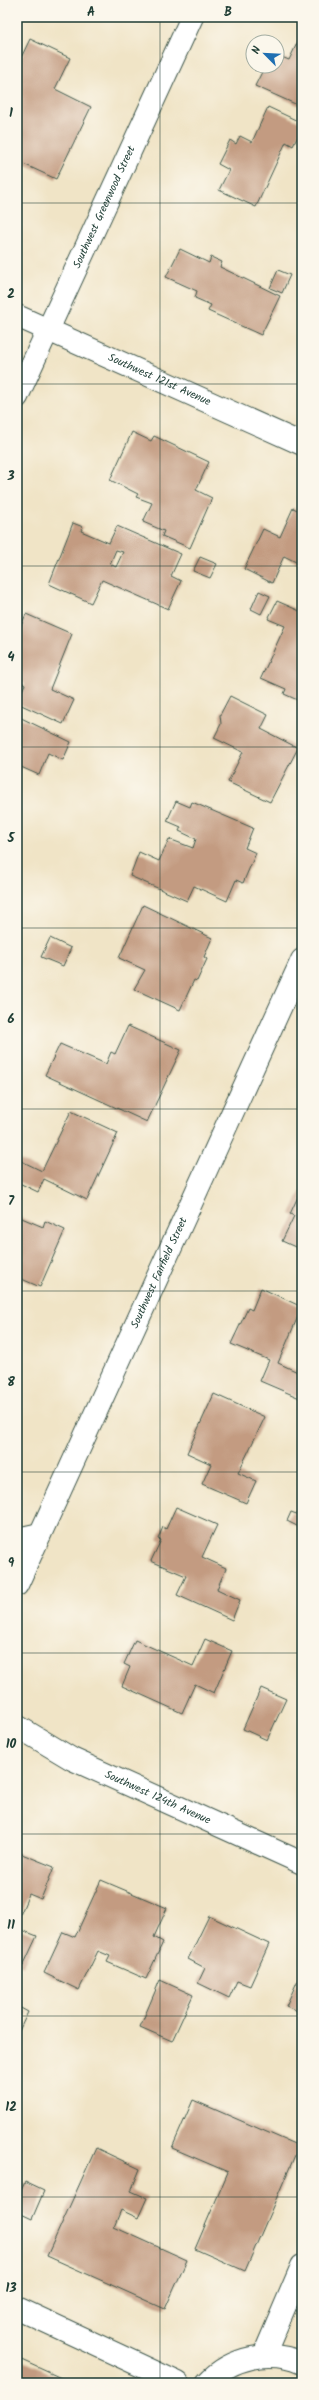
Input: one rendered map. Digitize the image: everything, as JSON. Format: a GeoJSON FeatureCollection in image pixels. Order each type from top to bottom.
{"type":"FeatureCollection","features":[{"type":"Feature","properties":{"kind":"street","name":"Southwest Greenwood Street"},"geometry":{"type":"LineString","coordinates":[[17,398],[192,17]]}},
{"type":"Feature","properties":{"kind":"street","name":"Southwest 121st Avenue"},"geometry":{"type":"LineString","coordinates":[[17,316],[302,444]]}},
{"type":"Feature","properties":{"kind":"street","name":"Southwest Fairfield Street"},"geometry":{"type":"LineString","coordinates":[[17,1585],[302,960]]}},
{"type":"Feature","properties":{"kind":"street"},"geometry":{"type":"LineString","coordinates":[[17,1539],[40,1534]]}},
{"type":"Feature","properties":{"kind":"street","name":"Southwest 124th Avenue"},"geometry":{"type":"LineString","coordinates":[[17,1726],[72,1759],[302,1863]]}},
{"type":"Feature","properties":{"kind":"street"},"geometry":{"type":"LineString","coordinates":[[264,2355],[302,2266]]}},
{"type":"Feature","properties":{"kind":"street"},"geometry":{"type":"LineString","coordinates":[[17,2308],[178,2383]]}},
{"type":"Feature","properties":{"kind":"street"},"geometry":{"type":"LineString","coordinates":[[207,2383],[217,2373],[239,2361],[264,2355],[290,2358],[302,2363]]}},
{"type":"Feature","properties":{"kind":"building"},"geometry":{"type":"Polygon","coordinates":[[[302,33],[302,107],[255,86],[261,74],[285,74],[285,58],[289,60],[302,33]]]}},
{"type":"Feature","properties":{"kind":"building"},"geometry":{"type":"Polygon","coordinates":[[[30,39],[70,58],[55,89],[91,107],[56,179],[17,161],[17,132],[19,127],[17,127],[17,66],[30,39]]]}},
{"type":"Feature","properties":{"kind":"building"},"geometry":{"type":"Polygon","coordinates":[[[268,107],[302,123],[302,128],[293,146],[286,142],[256,207],[219,190],[229,170],[218,164],[230,140],[236,144],[240,136],[252,142],[268,107]]]}},
{"type":"Feature","properties":{"kind":"building"},"geometry":{"type":"Polygon","coordinates":[[[180,249],[209,263],[211,257],[222,262],[220,267],[280,296],[261,335],[208,311],[211,305],[195,298],[197,291],[166,277],[180,249]]]}},
{"type":"Feature","properties":{"kind":"building"},"geometry":{"type":"Polygon","coordinates":[[[278,270],[290,275],[282,293],[270,288],[278,270]]]}},
{"type":"Feature","properties":{"kind":"building"},"geometry":{"type":"Polygon","coordinates":[[[132,432],[151,441],[154,436],[209,462],[196,490],[212,498],[190,548],[162,536],[164,531],[143,522],[152,503],[136,497],[138,494],[110,480],[132,432]]]}},
{"type":"Feature","properties":{"kind":"building"},"geometry":{"type":"Polygon","coordinates":[[[293,508],[302,512],[302,565],[284,556],[272,583],[244,569],[263,529],[280,537],[293,508]]]}},
{"type":"Feature","properties":{"kind":"building"},"geometry":{"type":"Polygon","coordinates":[[[73,523],[83,527],[81,531],[109,543],[117,526],[181,554],[171,576],[181,581],[168,609],[102,580],[91,603],[49,584],[73,523]],[[116,550],[110,564],[116,567],[123,552],[116,550]]]}},
{"type":"Feature","properties":{"kind":"building"},"geometry":{"type":"Polygon","coordinates":[[[200,557],[217,564],[210,578],[193,571],[200,557]]]}},
{"type":"Feature","properties":{"kind":"building"},"geometry":{"type":"Polygon","coordinates":[[[259,591],[270,596],[261,614],[251,609],[259,591]]]}},
{"type":"Feature","properties":{"kind":"building"},"geometry":{"type":"Polygon","coordinates":[[[277,601],[302,612],[302,702],[284,694],[286,689],[261,678],[285,626],[268,619],[277,601]]]}},
{"type":"Feature","properties":{"kind":"building"},"geometry":{"type":"Polygon","coordinates":[[[26,614],[72,634],[50,689],[74,700],[63,724],[17,703],[25,684],[17,680],[17,635],[26,614]]]}},
{"type":"Feature","properties":{"kind":"building"},"geometry":{"type":"Polygon","coordinates":[[[230,696],[268,715],[261,729],[298,748],[270,802],[228,782],[243,752],[214,738],[221,724],[220,715],[230,696]]]}},
{"type":"Feature","properties":{"kind":"building"},"geometry":{"type":"Polygon","coordinates":[[[17,716],[71,742],[63,760],[48,753],[39,775],[21,767],[17,775],[17,716]]]}},
{"type":"Feature","properties":{"kind":"building"},"geometry":{"type":"Polygon","coordinates":[[[176,801],[190,807],[192,802],[253,828],[245,848],[256,853],[243,883],[236,880],[227,901],[194,886],[187,901],[130,876],[139,852],[159,861],[169,839],[193,848],[196,839],[179,831],[181,827],[167,821],[176,801]]]}},
{"type":"Feature","properties":{"kind":"building"},"geometry":{"type":"Polygon","coordinates":[[[143,905],[212,938],[204,957],[207,959],[197,981],[194,980],[180,1010],[134,989],[145,970],[119,958],[143,905]]]}},
{"type":"Feature","properties":{"kind":"building"},"geometry":{"type":"Polygon","coordinates":[[[50,938],[71,948],[63,966],[41,957],[50,938]]]}},
{"type":"Feature","properties":{"kind":"building"},"geometry":{"type":"Polygon","coordinates":[[[128,1026],[181,1050],[147,1122],[45,1075],[60,1044],[106,1064],[111,1052],[115,1054],[128,1026]]]}},
{"type":"Feature","properties":{"kind":"building"},"geometry":{"type":"Polygon","coordinates":[[[71,1111],[118,1133],[87,1200],[44,1179],[38,1192],[17,1182],[17,1159],[42,1171],[71,1111]]]}},
{"type":"Feature","properties":{"kind":"building"},"geometry":{"type":"Polygon","coordinates":[[[302,1188],[302,1250],[282,1241],[294,1216],[290,1214],[302,1188]]]}},
{"type":"Feature","properties":{"kind":"building"},"geometry":{"type":"Polygon","coordinates":[[[17,1216],[43,1227],[45,1221],[65,1230],[40,1287],[17,1277],[17,1216]]]}},
{"type":"Feature","properties":{"kind":"building"},"geometry":{"type":"Polygon","coordinates":[[[261,1288],[302,1307],[278,1363],[302,1374],[302,1399],[260,1381],[269,1360],[231,1344],[248,1308],[252,1310],[261,1288]]]}},
{"type":"Feature","properties":{"kind":"building"},"geometry":{"type":"Polygon","coordinates":[[[214,1394],[265,1417],[238,1473],[256,1481],[246,1503],[202,1484],[211,1464],[187,1453],[214,1394]]]}},
{"type":"Feature","properties":{"kind":"building"},"geometry":{"type":"Polygon","coordinates":[[[176,1507],[217,1525],[202,1557],[226,1568],[217,1589],[240,1600],[232,1620],[177,1595],[186,1576],[151,1561],[161,1540],[158,1539],[163,1527],[166,1529],[176,1507]]]}},
{"type":"Feature","properties":{"kind":"building"},"geometry":{"type":"Polygon","coordinates":[[[291,1512],[302,1516],[299,1527],[287,1521],[291,1512]]]}},
{"type":"Feature","properties":{"kind":"building"},"geometry":{"type":"Polygon","coordinates":[[[205,1639],[232,1651],[214,1693],[195,1684],[182,1713],[122,1686],[130,1667],[124,1664],[135,1640],[193,1666],[205,1639]]]}},
{"type":"Feature","properties":{"kind":"building"},"geometry":{"type":"Polygon","coordinates":[[[261,1688],[286,1699],[267,1740],[243,1729],[261,1688]]]}},
{"type":"Feature","properties":{"kind":"building"},"geometry":{"type":"Polygon","coordinates":[[[17,1852],[54,1867],[41,1899],[29,1894],[17,1922],[17,1852]]]}},
{"type":"Feature","properties":{"kind":"building"},"geometry":{"type":"Polygon","coordinates":[[[101,1880],[167,1908],[154,1937],[163,1942],[146,1979],[107,1962],[110,1956],[98,1951],[79,1990],[44,1973],[63,1932],[75,1937],[101,1880]]]}},
{"type":"Feature","properties":{"kind":"building"},"geometry":{"type":"Polygon","coordinates":[[[209,1916],[269,1944],[250,1986],[237,1981],[229,1998],[198,1983],[205,1968],[188,1959],[209,1916]]]}},
{"type":"Feature","properties":{"kind":"building"},"geometry":{"type":"Polygon","coordinates":[[[17,1928],[37,1936],[23,1966],[17,1963],[17,1928]]]}},
{"type":"Feature","properties":{"kind":"building"},"geometry":{"type":"Polygon","coordinates":[[[302,1971],[302,2013],[286,2006],[302,1971]]]}},
{"type":"Feature","properties":{"kind":"building"},"geometry":{"type":"Polygon","coordinates":[[[160,1980],[193,1995],[172,2041],[140,2027],[160,1980]]]}},
{"type":"Feature","properties":{"kind":"building"},"geometry":{"type":"Polygon","coordinates":[[[17,2006],[28,2012],[19,2031],[17,2030],[17,2006]]]}},
{"type":"Feature","properties":{"kind":"building"},"geometry":{"type":"Polygon","coordinates":[[[193,2100],[299,2146],[245,2271],[195,2249],[228,2172],[172,2148],[193,2100]]]}},
{"type":"Feature","properties":{"kind":"building"},"geometry":{"type":"Polygon","coordinates":[[[96,2148],[140,2169],[131,2191],[147,2198],[138,2218],[121,2210],[114,2227],[187,2260],[165,2309],[47,2256],[96,2148]]]}},
{"type":"Feature","properties":{"kind":"building"},"geometry":{"type":"Polygon","coordinates":[[[25,2182],[44,2191],[32,2219],[17,2212],[17,2199],[25,2182]]]}},
{"type":"Feature","properties":{"kind":"building"},"geometry":{"type":"Polygon","coordinates":[[[17,2358],[72,2383],[17,2383],[17,2358]]]}}]}
